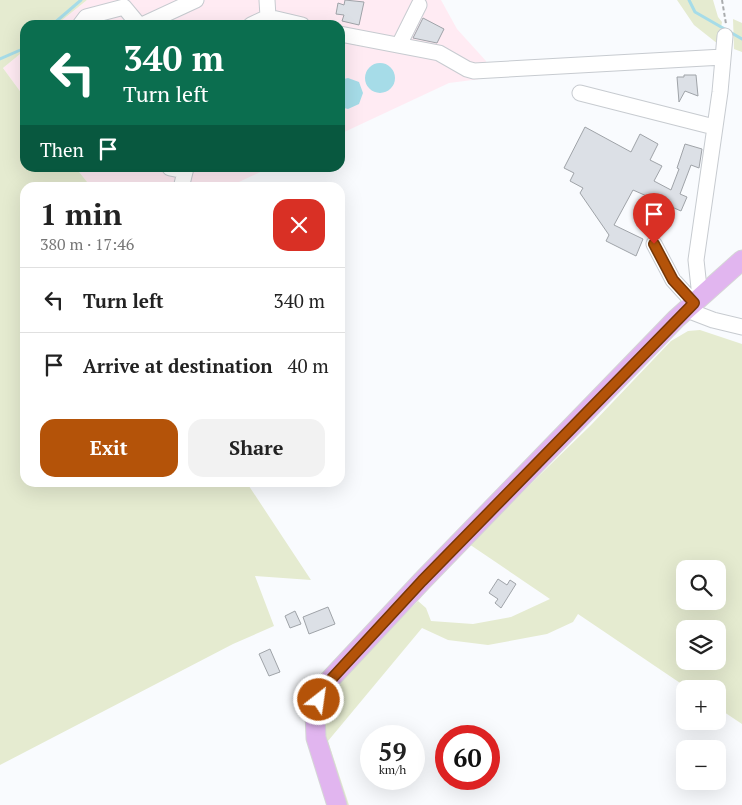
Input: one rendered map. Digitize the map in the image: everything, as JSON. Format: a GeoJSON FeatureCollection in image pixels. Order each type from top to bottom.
{"type":"FeatureCollection","features":[{"type":"Feature","properties":{"kind":"main road"},"geometry":{"type":"LineString","coordinates":[[337,805],[316,738],[315,713],[324,687],[422,581],[694,303],[742,260]]}},
{"type":"Feature","properties":{"kind":"street"},"geometry":{"type":"LineString","coordinates":[[151,20],[196,0]]}},
{"type":"Feature","properties":{"kind":"street"},"geometry":{"type":"LineString","coordinates":[[267,0],[268,17]]}},
{"type":"Feature","properties":{"kind":"street"},"geometry":{"type":"LineString","coordinates":[[399,45],[419,6]]}},
{"type":"Feature","properties":{"kind":"street"},"geometry":{"type":"LineString","coordinates":[[84,20],[86,17],[124,7],[136,20]]}},
{"type":"Feature","properties":{"kind":"street"},"geometry":{"type":"LineString","coordinates":[[262,20],[268,17],[281,20]]}},
{"type":"Feature","properties":{"kind":"street"},"geometry":{"type":"LineString","coordinates":[[694,303],[696,260],[720,92],[726,29]]}},
{"type":"Feature","properties":{"kind":"street"},"geometry":{"type":"LineString","coordinates":[[345,35],[439,52],[467,69],[474,71],[723,57]]}},
{"type":"Feature","properties":{"kind":"street"},"geometry":{"type":"LineString","coordinates":[[580,92],[714,127]]}},
{"type":"Feature","properties":{"kind":"street"},"geometry":{"type":"LineString","coordinates":[[654,244],[673,280],[694,303],[713,320],[742,327]]}},
{"type":"Feature","properties":{"kind":"path"},"geometry":{"type":"LineString","coordinates":[[722,0],[726,29]]}},
{"type":"Feature","properties":{"kind":"shaded area"},"geometry":{"type":"Polygon","coordinates":[[[87,0],[441,0],[457,29],[486,61],[488,78],[449,83],[345,132],[345,20],[62,20],[87,0]]]}},
{"type":"Feature","properties":{"kind":"shaded area"},"geometry":{"type":"Polygon","coordinates":[[[20,54],[20,91],[3,68],[20,54]]]}},
{"type":"Feature","properties":{"kind":"shaded area"},"geometry":{"type":"Polygon","coordinates":[[[79,172],[260,172],[239,182],[87,182],[79,172]]]}},
{"type":"Feature","properties":{"kind":"green space"},"geometry":{"type":"Polygon","coordinates":[[[0,0],[87,0],[62,20],[20,20],[20,54],[3,68],[20,91],[20,172],[79,172],[87,182],[20,182],[20,487],[250,487],[311,580],[255,576],[274,626],[233,644],[0,765],[0,0]]]}},
{"type":"Feature","properties":{"kind":"green space"},"geometry":{"type":"Polygon","coordinates":[[[677,0],[713,0],[718,17],[722,22],[718,44],[694,25],[677,0]]]}},
{"type":"Feature","properties":{"kind":"green space"},"geometry":{"type":"Polygon","coordinates":[[[733,19],[742,23],[742,52],[734,49],[733,19]]]}},
{"type":"Feature","properties":{"kind":"green space"},"geometry":{"type":"Polygon","coordinates":[[[700,330],[742,344],[742,724],[726,713],[726,680],[676,680],[578,614],[573,622],[547,634],[488,645],[448,640],[422,628],[328,741],[349,805],[343,805],[323,732],[326,711],[345,675],[418,601],[426,608],[431,621],[473,624],[511,617],[550,599],[469,544],[591,425],[671,341],[688,331],[700,330]]]}},
{"type":"Feature","properties":{"kind":"water"},"geometry":{"type":"Polygon","coordinates":[[[380,63],[391,67],[395,78],[391,89],[380,93],[369,89],[365,78],[369,67],[380,63]]]}},
{"type":"Feature","properties":{"kind":"water"},"geometry":{"type":"Polygon","coordinates":[[[345,79],[359,82],[363,93],[359,104],[348,109],[345,108],[345,79]]]}},
{"type":"Feature","properties":{"kind":"building"},"geometry":{"type":"Polygon","coordinates":[[[345,0],[364,2],[359,25],[345,22],[342,20],[344,15],[336,14],[338,3],[344,5],[345,0]]]}},
{"type":"Feature","properties":{"kind":"building"},"geometry":{"type":"Polygon","coordinates":[[[423,18],[444,29],[437,43],[413,38],[423,18]]]}},
{"type":"Feature","properties":{"kind":"building"},"geometry":{"type":"Polygon","coordinates":[[[684,75],[696,75],[698,96],[685,91],[679,102],[677,77],[684,77],[684,75]]]}},
{"type":"Feature","properties":{"kind":"building"},"geometry":{"type":"Polygon","coordinates":[[[585,127],[631,152],[640,134],[658,144],[650,160],[662,166],[654,181],[671,190],[679,169],[677,168],[685,144],[702,149],[699,168],[691,165],[680,194],[687,197],[681,211],[633,190],[614,225],[643,239],[636,256],[606,241],[609,235],[580,193],[583,188],[570,181],[574,173],[564,168],[585,127]]]}},
{"type":"Feature","properties":{"kind":"building"},"geometry":{"type":"Polygon","coordinates":[[[498,579],[507,585],[510,580],[516,584],[501,608],[495,603],[498,599],[489,593],[498,579]]]}},
{"type":"Feature","properties":{"kind":"building"},"geometry":{"type":"Polygon","coordinates":[[[328,607],[335,624],[309,634],[303,617],[328,607]]]}},
{"type":"Feature","properties":{"kind":"building"},"geometry":{"type":"Polygon","coordinates":[[[295,611],[301,624],[290,628],[285,616],[295,611]]]}},
{"type":"Feature","properties":{"kind":"building"},"geometry":{"type":"Polygon","coordinates":[[[270,649],[280,672],[269,676],[259,654],[270,649]]]}},
{"type":"Feature","properties":{"kind":"waterway"},"geometry":{"type":"LineString","coordinates":[[58,20],[81,0]]}},
{"type":"Feature","properties":{"kind":"waterway"},"geometry":{"type":"LineString","coordinates":[[689,0],[695,12],[742,39]]}},
{"type":"Feature","properties":{"kind":"waterway"},"geometry":{"type":"LineString","coordinates":[[0,59],[20,50]]}},
{"type":"Feature","properties":{"kind":"route"},"geometry":{"type":"LineString","coordinates":[[319,700],[324,687],[422,581],[676,319],[694,303],[673,280],[654,244]]}}]}
